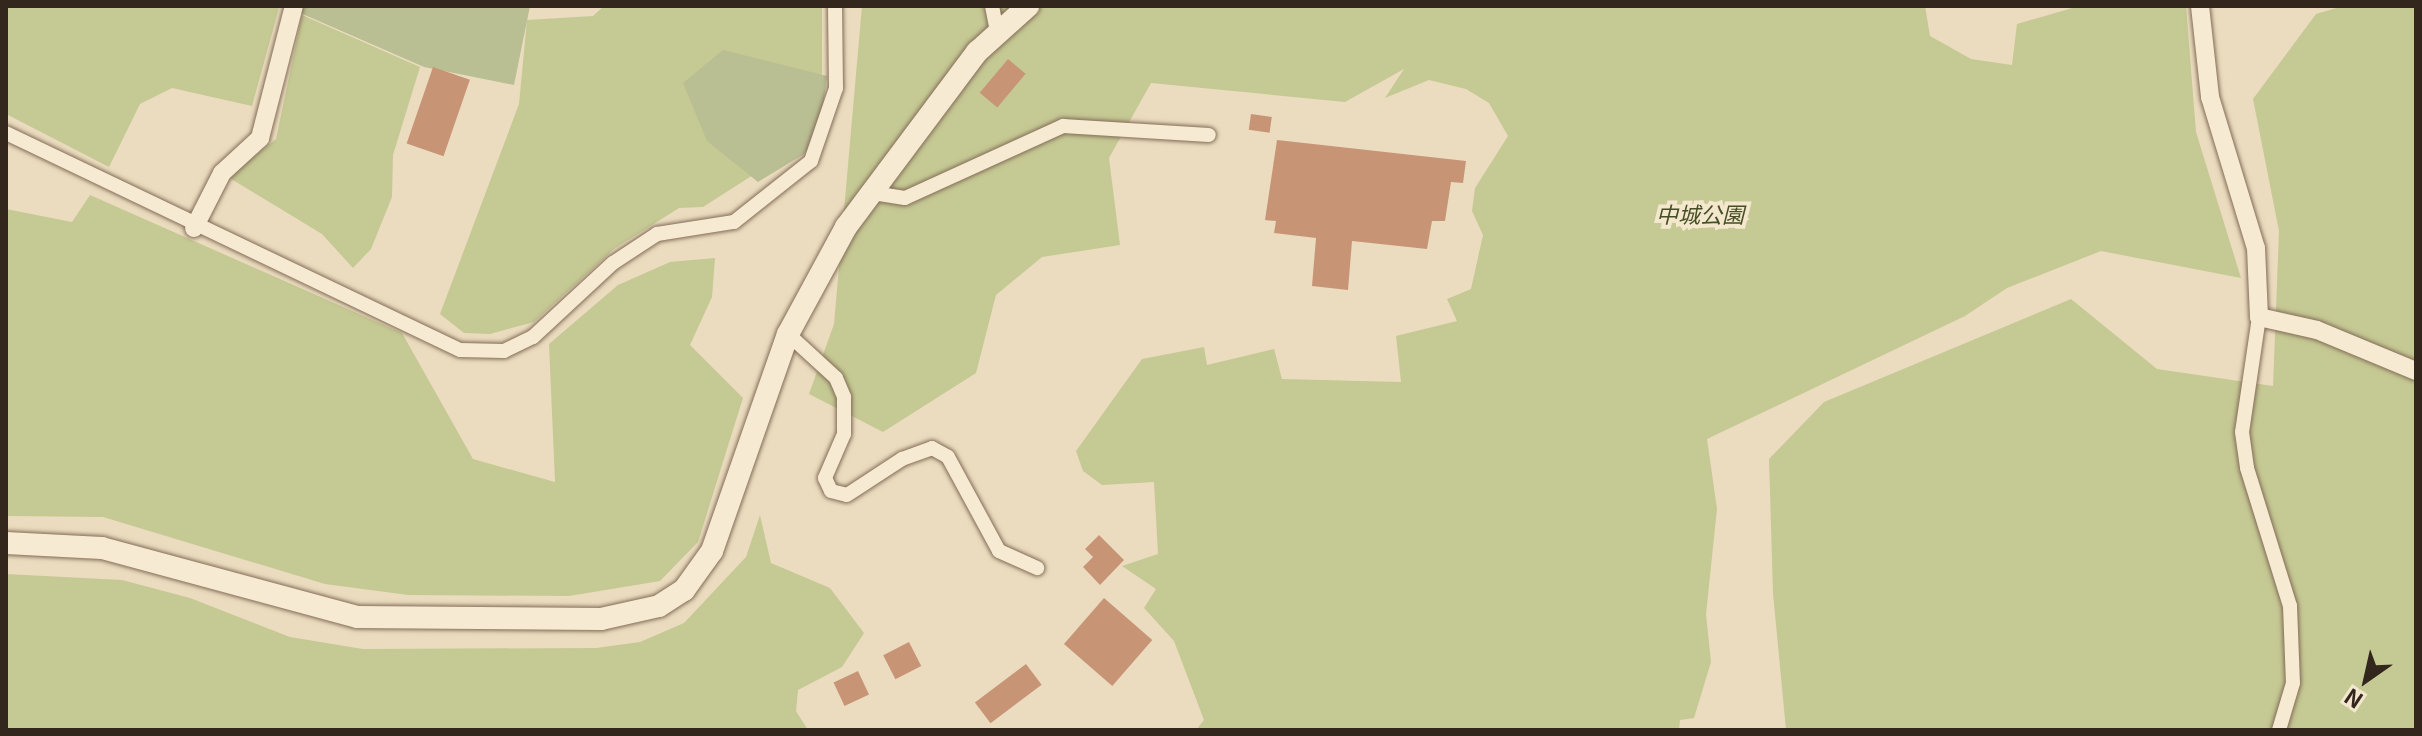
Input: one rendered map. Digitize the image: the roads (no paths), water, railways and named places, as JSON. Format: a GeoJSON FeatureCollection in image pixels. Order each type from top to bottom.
{"type":"FeatureCollection","features":[{"type":"Feature","properties":{"kind":"main road"},"geometry":{"type":"LineString","coordinates":[[6,543],[102,548],[358,617],[632,616],[684,590],[703,567],[726,520],[788,334],[846,227],[997,31],[1028,6]]}},
{"type":"Feature","properties":{"kind":"street"},"geometry":{"type":"LineString","coordinates":[[194,228],[222,173],[260,138],[294,6]]}},
{"type":"Feature","properties":{"kind":"street"},"geometry":{"type":"LineString","coordinates":[[6,133],[194,228],[460,350],[504,351],[533,337],[613,263],[657,234],[734,222],[802,169],[823,140],[836,88],[835,6]]}},
{"type":"Feature","properties":{"kind":"street"},"geometry":{"type":"LineString","coordinates":[[992,6],[997,31]]}},
{"type":"Feature","properties":{"kind":"street"},"geometry":{"type":"LineString","coordinates":[[2200,6],[2210,97],[2256,248],[2259,317],[2242,432],[2247,468],[2290,606],[2293,683],[2279,730]]}},
{"type":"Feature","properties":{"kind":"street"},"geometry":{"type":"LineString","coordinates":[[873,193],[905,198],[1063,126],[1209,135]]}},
{"type":"Feature","properties":{"kind":"street"},"geometry":{"type":"LineString","coordinates":[[2259,317],[2317,330],[2416,371]]}},
{"type":"Feature","properties":{"kind":"street"},"geometry":{"type":"LineString","coordinates":[[788,334],[836,378],[844,397],[847,419],[825,478],[831,491],[847,495],[902,459],[932,448],[948,457],[999,551],[1037,568]]}},
{"type":"Feature","properties":{"kind":"park label","name":"中城公園"},"geometry":{"type":"Point","coordinates":[1700,214]}}]}
